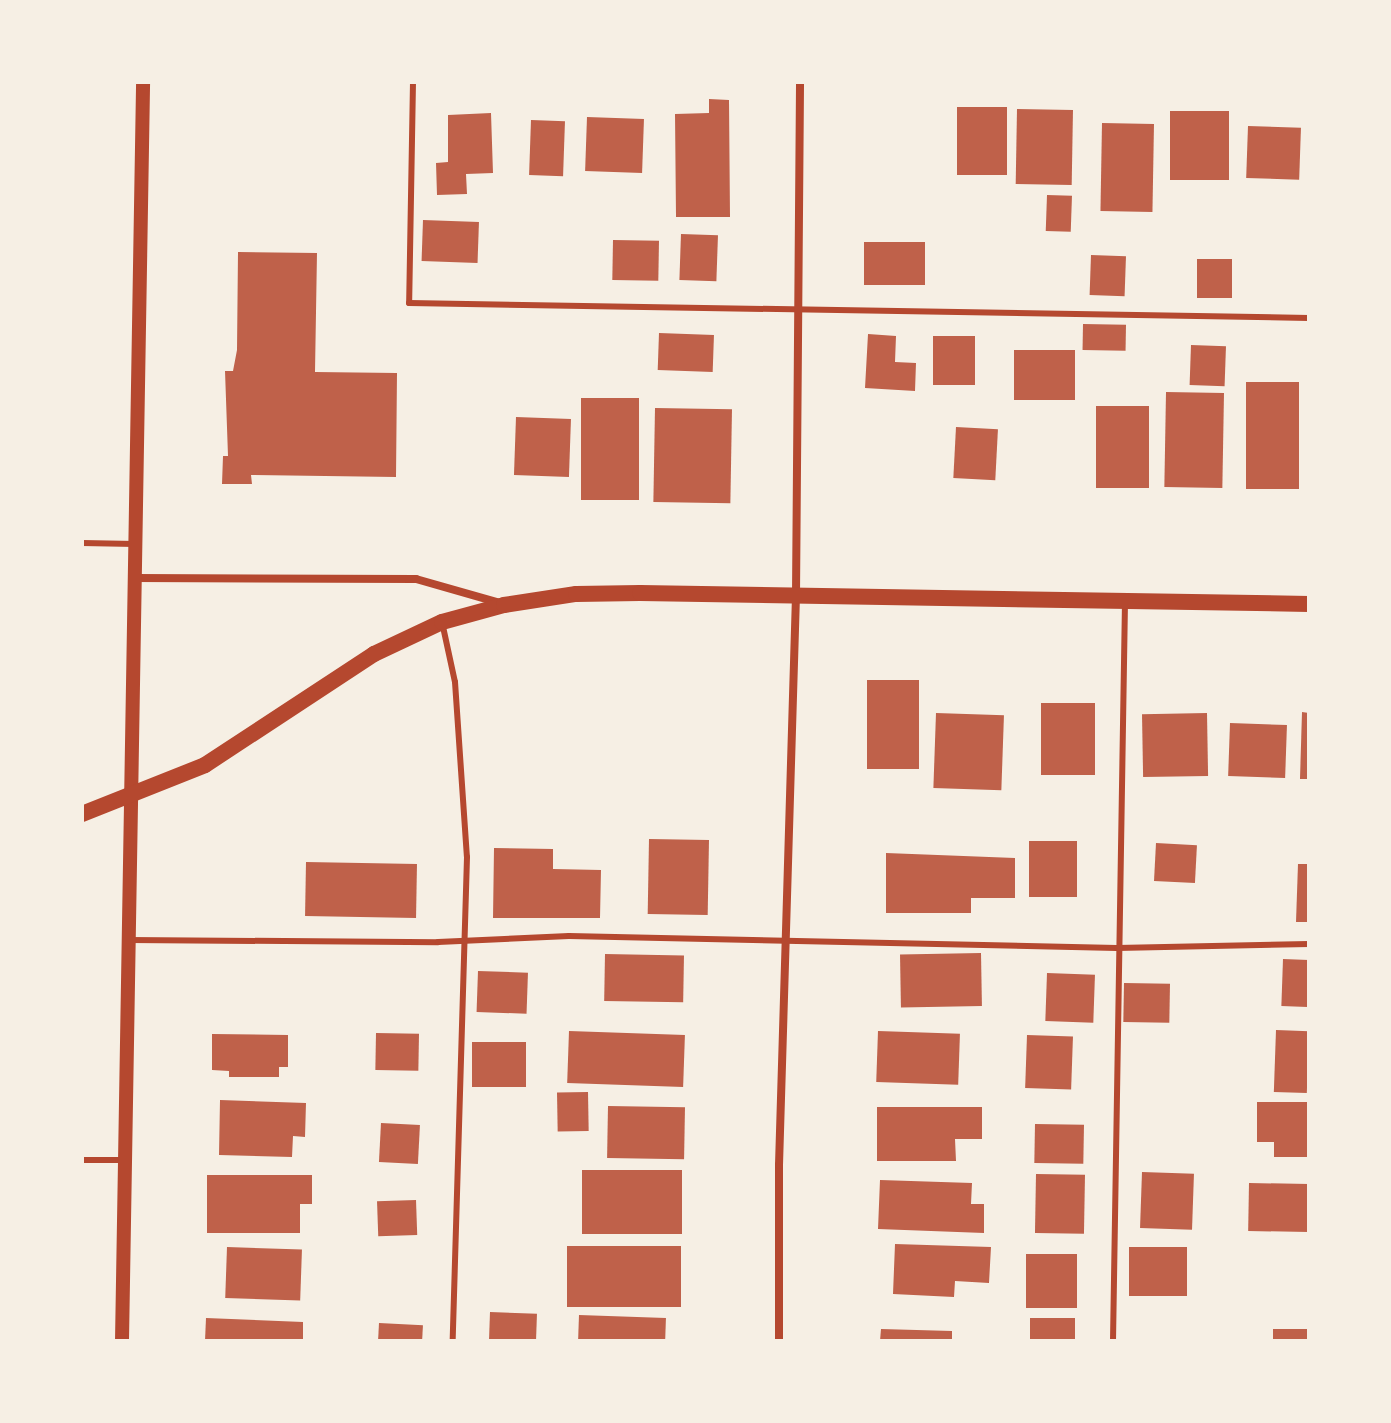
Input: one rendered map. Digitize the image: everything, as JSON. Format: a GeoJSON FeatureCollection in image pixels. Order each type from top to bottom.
{"type":"FeatureCollection","features":[{"type":"Feature","properties":{"kind":"main road"},"geometry":{"type":"LineString","coordinates":[[82,814],[205,765],[374,654],[442,622],[504,605],[576,594],[1309,604]]}},
{"type":"Feature","properties":{"kind":"street"},"geometry":{"type":"LineString","coordinates":[[122,1341],[143,82]]}},
{"type":"Feature","properties":{"kind":"street"},"geometry":{"type":"LineString","coordinates":[[779,1341],[796,595],[800,82]]}},
{"type":"Feature","properties":{"kind":"street"},"geometry":{"type":"LineString","coordinates":[[134,578],[416,579],[504,605]]}},
{"type":"Feature","properties":{"kind":"lane"},"geometry":{"type":"LineString","coordinates":[[413,82],[409,303],[1309,318]]}},
{"type":"Feature","properties":{"kind":"lane"},"geometry":{"type":"LineString","coordinates":[[82,543],[135,544]]}},
{"type":"Feature","properties":{"kind":"lane"},"geometry":{"type":"LineString","coordinates":[[1113,1341],[1125,602]]}},
{"type":"Feature","properties":{"kind":"lane"},"geometry":{"type":"LineString","coordinates":[[442,622],[455,682],[467,857],[453,1341]]}},
{"type":"Feature","properties":{"kind":"lane"},"geometry":{"type":"LineString","coordinates":[[128,940],[786,941],[1117,948],[1309,944]]}},
{"type":"Feature","properties":{"kind":"lane"},"geometry":{"type":"LineString","coordinates":[[82,1160],[126,1160]]}},
{"type":"Feature","properties":{"kind":"building"},"geometry":{"type":"Polygon","coordinates":[[[709,99],[729,100],[730,217],[676,217],[675,114],[709,113],[709,99]]]}},
{"type":"Feature","properties":{"kind":"building"},"geometry":{"type":"Polygon","coordinates":[[[957,107],[1007,107],[1007,175],[957,175],[957,107]]]}},
{"type":"Feature","properties":{"kind":"building"},"geometry":{"type":"Polygon","coordinates":[[[1017,109],[1073,110],[1072,185],[1016,184],[1017,109]]]}},
{"type":"Feature","properties":{"kind":"building"},"geometry":{"type":"Polygon","coordinates":[[[1170,111],[1229,111],[1229,180],[1170,180],[1170,111]]]}},
{"type":"Feature","properties":{"kind":"building"},"geometry":{"type":"Polygon","coordinates":[[[491,113],[493,173],[466,174],[467,194],[437,195],[436,163],[448,162],[448,115],[491,113]]]}},
{"type":"Feature","properties":{"kind":"building"},"geometry":{"type":"Polygon","coordinates":[[[587,117],[644,119],[642,173],[585,171],[587,117]]]}},
{"type":"Feature","properties":{"kind":"building"},"geometry":{"type":"Polygon","coordinates":[[[531,120],[565,121],[563,176],[529,175],[531,120]]]}},
{"type":"Feature","properties":{"kind":"building"},"geometry":{"type":"Polygon","coordinates":[[[1102,123],[1154,124],[1152,212],[1100,211],[1102,123]]]}},
{"type":"Feature","properties":{"kind":"building"},"geometry":{"type":"Polygon","coordinates":[[[1248,126],[1301,128],[1299,180],[1246,178],[1248,126]]]}},
{"type":"Feature","properties":{"kind":"building"},"geometry":{"type":"Polygon","coordinates":[[[1047,195],[1072,196],[1071,232],[1046,231],[1047,195]]]}},
{"type":"Feature","properties":{"kind":"building"},"geometry":{"type":"Polygon","coordinates":[[[423,220],[479,222],[478,263],[422,261],[423,220]]]}},
{"type":"Feature","properties":{"kind":"building"},"geometry":{"type":"Polygon","coordinates":[[[681,234],[718,235],[716,281],[679,280],[681,234]]]}},
{"type":"Feature","properties":{"kind":"building"},"geometry":{"type":"Polygon","coordinates":[[[613,240],[659,241],[658,281],[612,280],[613,240]]]}},
{"type":"Feature","properties":{"kind":"building"},"geometry":{"type":"Polygon","coordinates":[[[864,242],[925,242],[925,285],[864,285],[864,242]]]}},
{"type":"Feature","properties":{"kind":"building"},"geometry":{"type":"Polygon","coordinates":[[[238,252],[317,253],[315,372],[397,373],[396,477],[251,475],[252,484],[222,484],[223,456],[228,456],[225,371],[233,371],[237,350],[238,252]]]}},
{"type":"Feature","properties":{"kind":"building"},"geometry":{"type":"Polygon","coordinates":[[[1091,255],[1126,256],[1125,296],[1090,295],[1091,255]]]}},
{"type":"Feature","properties":{"kind":"building"},"geometry":{"type":"Polygon","coordinates":[[[1197,259],[1232,259],[1232,298],[1197,298],[1197,259]]]}},
{"type":"Feature","properties":{"kind":"building"},"geometry":{"type":"Polygon","coordinates":[[[1083,324],[1126,325],[1126,351],[1083,350],[1083,324]]]}},
{"type":"Feature","properties":{"kind":"building"},"geometry":{"type":"Polygon","coordinates":[[[659,333],[714,335],[713,372],[658,370],[659,333]]]}},
{"type":"Feature","properties":{"kind":"building"},"geometry":{"type":"Polygon","coordinates":[[[868,334],[896,336],[895,362],[916,363],[915,391],[865,388],[868,334]]]}},
{"type":"Feature","properties":{"kind":"building"},"geometry":{"type":"Polygon","coordinates":[[[933,336],[975,336],[975,385],[933,385],[933,336]]]}},
{"type":"Feature","properties":{"kind":"building"},"geometry":{"type":"Polygon","coordinates":[[[1191,345],[1226,346],[1225,386],[1190,385],[1191,345]]]}},
{"type":"Feature","properties":{"kind":"building"},"geometry":{"type":"Polygon","coordinates":[[[1014,350],[1075,350],[1075,400],[1014,400],[1014,350]]]}},
{"type":"Feature","properties":{"kind":"building"},"geometry":{"type":"Polygon","coordinates":[[[1246,382],[1299,382],[1299,489],[1246,489],[1246,382]]]}},
{"type":"Feature","properties":{"kind":"building"},"geometry":{"type":"Polygon","coordinates":[[[1166,392],[1224,393],[1222,488],[1164,487],[1166,392]]]}},
{"type":"Feature","properties":{"kind":"building"},"geometry":{"type":"Polygon","coordinates":[[[581,398],[639,398],[639,500],[581,500],[581,398]]]}},
{"type":"Feature","properties":{"kind":"building"},"geometry":{"type":"Polygon","coordinates":[[[1096,406],[1149,406],[1149,488],[1096,488],[1096,406]]]}},
{"type":"Feature","properties":{"kind":"building"},"geometry":{"type":"Polygon","coordinates":[[[655,408],[732,409],[730,503],[653,502],[655,408]]]}},
{"type":"Feature","properties":{"kind":"building"},"geometry":{"type":"Polygon","coordinates":[[[516,417],[571,419],[569,477],[514,475],[516,417]]]}},
{"type":"Feature","properties":{"kind":"building"},"geometry":{"type":"Polygon","coordinates":[[[956,427],[998,429],[995,480],[953,478],[956,427]]]}},
{"type":"Feature","properties":{"kind":"building"},"geometry":{"type":"Polygon","coordinates":[[[867,680],[919,680],[919,769],[867,769],[867,680]]]}},
{"type":"Feature","properties":{"kind":"building"},"geometry":{"type":"Polygon","coordinates":[[[1041,703],[1095,703],[1095,775],[1041,775],[1041,703]]]}},
{"type":"Feature","properties":{"kind":"building"},"geometry":{"type":"Polygon","coordinates":[[[1302,712],[1309,713],[1309,779],[1300,779],[1302,712]]]}},
{"type":"Feature","properties":{"kind":"building"},"geometry":{"type":"Polygon","coordinates":[[[936,713],[1004,715],[1001,790],[933,788],[936,713]]]}},
{"type":"Feature","properties":{"kind":"building"},"geometry":{"type":"Polygon","coordinates":[[[1207,713],[1208,776],[1143,777],[1142,714],[1207,713]]]}},
{"type":"Feature","properties":{"kind":"building"},"geometry":{"type":"Polygon","coordinates":[[[1230,723],[1287,725],[1285,778],[1228,776],[1230,723]]]}},
{"type":"Feature","properties":{"kind":"building"},"geometry":{"type":"Polygon","coordinates":[[[649,839],[709,840],[708,915],[648,914],[649,839]]]}},
{"type":"Feature","properties":{"kind":"building"},"geometry":{"type":"Polygon","coordinates":[[[1029,841],[1077,841],[1077,897],[1029,897],[1029,841]]]}},
{"type":"Feature","properties":{"kind":"building"},"geometry":{"type":"Polygon","coordinates":[[[1156,843],[1197,845],[1195,883],[1154,881],[1156,843]]]}},
{"type":"Feature","properties":{"kind":"building"},"geometry":{"type":"Polygon","coordinates":[[[494,848],[553,849],[553,869],[601,870],[600,918],[493,918],[494,848]]]}},
{"type":"Feature","properties":{"kind":"building"},"geometry":{"type":"Polygon","coordinates":[[[886,853],[1015,858],[1015,898],[971,898],[971,913],[886,913],[886,853]]]}},
{"type":"Feature","properties":{"kind":"building"},"geometry":{"type":"Polygon","coordinates":[[[306,862],[417,864],[416,918],[305,916],[306,862]]]}},
{"type":"Feature","properties":{"kind":"building"},"geometry":{"type":"Polygon","coordinates":[[[1298,864],[1309,864],[1309,922],[1296,922],[1298,864]]]}},
{"type":"Feature","properties":{"kind":"building"},"geometry":{"type":"Polygon","coordinates":[[[981,953],[982,1006],[901,1007],[900,954],[981,953]]]}},
{"type":"Feature","properties":{"kind":"building"},"geometry":{"type":"Polygon","coordinates":[[[605,954],[684,955],[683,1002],[604,1001],[605,954]]]}},
{"type":"Feature","properties":{"kind":"building"},"geometry":{"type":"Polygon","coordinates":[[[1283,959],[1309,960],[1307,1007],[1281,1006],[1283,959]]]}},
{"type":"Feature","properties":{"kind":"building"},"geometry":{"type":"Polygon","coordinates":[[[478,971],[528,973],[527,1014],[477,1012],[478,971]]]}},
{"type":"Feature","properties":{"kind":"building"},"geometry":{"type":"Polygon","coordinates":[[[1047,973],[1095,975],[1093,1023],[1045,1021],[1047,973]]]}},
{"type":"Feature","properties":{"kind":"building"},"geometry":{"type":"Polygon","coordinates":[[[1124,983],[1170,984],[1169,1023],[1123,1022],[1124,983]]]}},
{"type":"Feature","properties":{"kind":"building"},"geometry":{"type":"Polygon","coordinates":[[[1276,1030],[1309,1031],[1307,1093],[1274,1092],[1276,1030]]]}},
{"type":"Feature","properties":{"kind":"building"},"geometry":{"type":"Polygon","coordinates":[[[569,1031],[685,1035],[683,1087],[567,1083],[569,1031]]]}},
{"type":"Feature","properties":{"kind":"building"},"geometry":{"type":"Polygon","coordinates":[[[878,1031],[960,1034],[958,1085],[876,1082],[878,1031]]]}},
{"type":"Feature","properties":{"kind":"building"},"geometry":{"type":"Polygon","coordinates":[[[376,1033],[419,1034],[418,1071],[375,1070],[376,1033]]]}},
{"type":"Feature","properties":{"kind":"building"},"geometry":{"type":"Polygon","coordinates":[[[212,1034],[288,1035],[288,1067],[279,1067],[279,1077],[229,1077],[229,1071],[212,1070],[212,1034]]]}},
{"type":"Feature","properties":{"kind":"building"},"geometry":{"type":"Polygon","coordinates":[[[1027,1035],[1073,1037],[1071,1090],[1025,1088],[1027,1035]]]}},
{"type":"Feature","properties":{"kind":"building"},"geometry":{"type":"Polygon","coordinates":[[[472,1042],[526,1042],[526,1087],[472,1087],[472,1042]]]}},
{"type":"Feature","properties":{"kind":"building"},"geometry":{"type":"Polygon","coordinates":[[[588,1092],[589,1131],[558,1132],[557,1093],[588,1092]]]}},
{"type":"Feature","properties":{"kind":"building"},"geometry":{"type":"Polygon","coordinates":[[[220,1100],[306,1103],[305,1137],[293,1136],[292,1157],[219,1155],[220,1100]]]}},
{"type":"Feature","properties":{"kind":"building"},"geometry":{"type":"Polygon","coordinates":[[[1257,1102],[1309,1102],[1309,1157],[1274,1157],[1274,1142],[1257,1142],[1257,1102]]]}},
{"type":"Feature","properties":{"kind":"building"},"geometry":{"type":"Polygon","coordinates":[[[608,1106],[685,1107],[684,1159],[607,1158],[608,1106]]]}},
{"type":"Feature","properties":{"kind":"building"},"geometry":{"type":"Polygon","coordinates":[[[877,1107],[982,1107],[982,1139],[955,1139],[956,1161],[877,1161],[877,1107]]]}},
{"type":"Feature","properties":{"kind":"building"},"geometry":{"type":"Polygon","coordinates":[[[381,1123],[420,1125],[418,1164],[379,1162],[381,1123]]]}},
{"type":"Feature","properties":{"kind":"building"},"geometry":{"type":"Polygon","coordinates":[[[1035,1124],[1084,1125],[1083,1164],[1034,1163],[1035,1124]]]}},
{"type":"Feature","properties":{"kind":"building"},"geometry":{"type":"Polygon","coordinates":[[[582,1170],[682,1170],[682,1234],[582,1234],[582,1170]]]}},
{"type":"Feature","properties":{"kind":"building"},"geometry":{"type":"Polygon","coordinates":[[[1142,1172],[1194,1174],[1192,1230],[1140,1228],[1142,1172]]]}},
{"type":"Feature","properties":{"kind":"building"},"geometry":{"type":"Polygon","coordinates":[[[1036,1174],[1085,1175],[1084,1234],[1035,1233],[1036,1174]]]}},
{"type":"Feature","properties":{"kind":"building"},"geometry":{"type":"Polygon","coordinates":[[[207,1175],[312,1175],[312,1204],[300,1204],[300,1233],[207,1233],[207,1175]]]}},
{"type":"Feature","properties":{"kind":"building"},"geometry":{"type":"Polygon","coordinates":[[[880,1180],[972,1183],[971,1204],[984,1204],[984,1233],[878,1229],[880,1180]]]}},
{"type":"Feature","properties":{"kind":"building"},"geometry":{"type":"Polygon","coordinates":[[[1249,1183],[1309,1184],[1308,1232],[1248,1231],[1249,1183]]]}},
{"type":"Feature","properties":{"kind":"building"},"geometry":{"type":"Polygon","coordinates":[[[416,1200],[417,1235],[378,1236],[377,1201],[416,1200]]]}},
{"type":"Feature","properties":{"kind":"building"},"geometry":{"type":"Polygon","coordinates":[[[895,1244],[991,1247],[989,1283],[955,1281],[954,1297],[893,1294],[895,1244]]]}},
{"type":"Feature","properties":{"kind":"building"},"geometry":{"type":"Polygon","coordinates":[[[567,1246],[681,1246],[681,1307],[567,1307],[567,1246]]]}},
{"type":"Feature","properties":{"kind":"building"},"geometry":{"type":"Polygon","coordinates":[[[227,1247],[302,1250],[300,1301],[225,1298],[227,1247]]]}},
{"type":"Feature","properties":{"kind":"building"},"geometry":{"type":"Polygon","coordinates":[[[1129,1247],[1187,1247],[1187,1296],[1129,1296],[1129,1247]]]}},
{"type":"Feature","properties":{"kind":"building"},"geometry":{"type":"Polygon","coordinates":[[[1026,1254],[1077,1254],[1077,1308],[1026,1308],[1026,1254]]]}},
{"type":"Feature","properties":{"kind":"building"},"geometry":{"type":"Polygon","coordinates":[[[490,1312],[537,1314],[536,1341],[489,1341],[490,1312]]]}},
{"type":"Feature","properties":{"kind":"building"},"geometry":{"type":"Polygon","coordinates":[[[579,1315],[666,1318],[665,1341],[578,1341],[579,1315]]]}},
{"type":"Feature","properties":{"kind":"building"},"geometry":{"type":"Polygon","coordinates":[[[206,1318],[303,1322],[303,1341],[205,1341],[206,1318]]]}},
{"type":"Feature","properties":{"kind":"building"},"geometry":{"type":"Polygon","coordinates":[[[1030,1318],[1075,1318],[1075,1341],[1030,1341],[1030,1318]]]}},
{"type":"Feature","properties":{"kind":"building"},"geometry":{"type":"Polygon","coordinates":[[[379,1323],[423,1325],[422,1341],[378,1341],[379,1323]]]}},
{"type":"Feature","properties":{"kind":"building"},"geometry":{"type":"Polygon","coordinates":[[[881,1329],[952,1331],[952,1341],[880,1341],[881,1329]]]}},
{"type":"Feature","properties":{"kind":"building"},"geometry":{"type":"Polygon","coordinates":[[[1273,1329],[1309,1329],[1309,1341],[1273,1341],[1273,1329]]]}}]}
